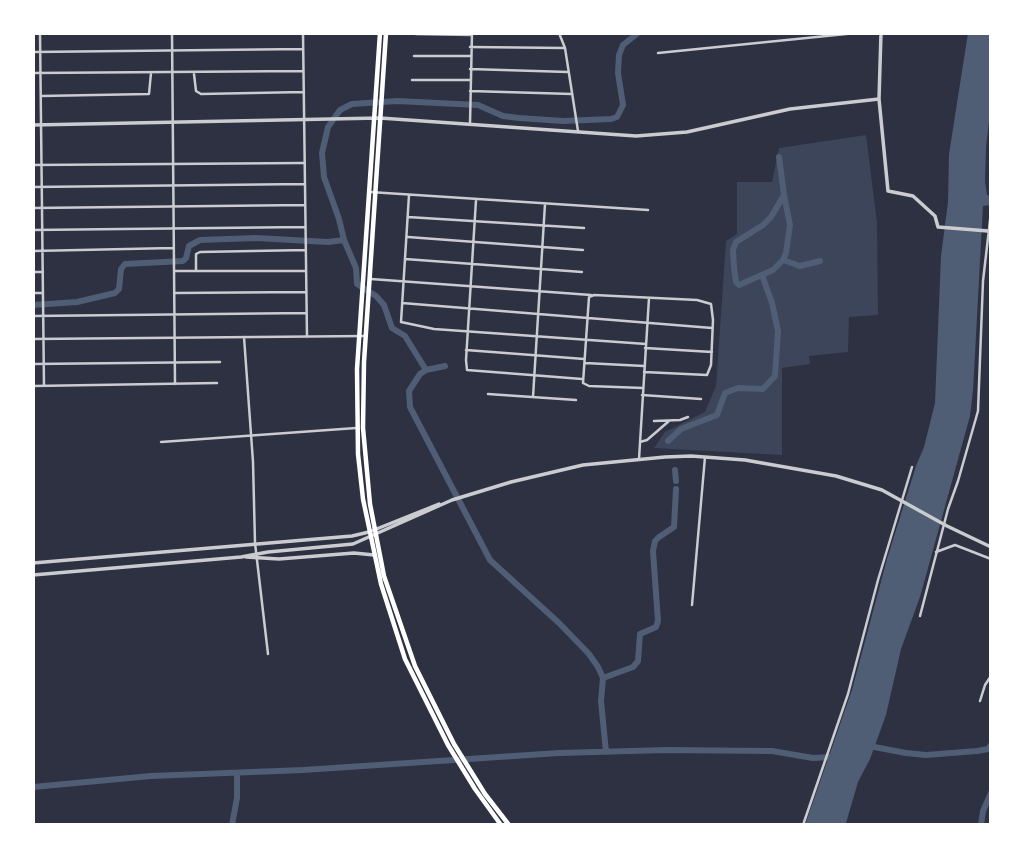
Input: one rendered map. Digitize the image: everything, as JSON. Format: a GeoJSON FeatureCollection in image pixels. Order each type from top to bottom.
{"type":"FeatureCollection","features":[{"type":"Feature","properties":{"kind":"main road"},"geometry":{"type":"LineString","coordinates":[[363,336],[368,304],[369,192],[378,106],[380,33]]}},
{"type":"Feature","properties":{"kind":"main road"},"geometry":{"type":"LineString","coordinates":[[378,96],[386,33]]}},
{"type":"Feature","properties":{"kind":"main road"},"geometry":{"type":"LineString","coordinates":[[377,118],[376,192],[367,278],[362,297],[360,428],[374,555],[405,659],[451,745],[509,825]]}},
{"type":"Feature","properties":{"kind":"main road"},"geometry":{"type":"LineString","coordinates":[[372,534],[406,644],[427,693],[463,771],[501,825]]}},
{"type":"Feature","properties":{"kind":"street"},"geometry":{"type":"LineString","coordinates":[[40,33],[44,386]]}},
{"type":"Feature","properties":{"kind":"street"},"geometry":{"type":"LineString","coordinates":[[172,33],[175,384]]}},
{"type":"Feature","properties":{"kind":"street"},"geometry":{"type":"LineString","coordinates":[[303,33],[307,337]]}},
{"type":"Feature","properties":{"kind":"street"},"geometry":{"type":"LineString","coordinates":[[559,33],[565,48],[577,128]]}},
{"type":"Feature","properties":{"kind":"street"},"geometry":{"type":"LineString","coordinates":[[658,53],[856,33]]}},
{"type":"Feature","properties":{"kind":"street"},"geometry":{"type":"LineString","coordinates":[[881,33],[879,99],[888,191],[913,196],[935,216],[938,227],[988,232]]}},
{"type":"Feature","properties":{"kind":"street"},"geometry":{"type":"LineString","coordinates":[[416,34],[472,34],[470,124]]}},
{"type":"Feature","properties":{"kind":"street"},"geometry":{"type":"LineString","coordinates":[[470,47],[565,48]]}},
{"type":"Feature","properties":{"kind":"street"},"geometry":{"type":"LineString","coordinates":[[33,52],[303,49]]}},
{"type":"Feature","properties":{"kind":"street"},"geometry":{"type":"LineString","coordinates":[[414,56],[470,56]]}},
{"type":"Feature","properties":{"kind":"street"},"geometry":{"type":"LineString","coordinates":[[470,69],[568,72]]}},
{"type":"Feature","properties":{"kind":"street"},"geometry":{"type":"LineString","coordinates":[[33,73],[303,71]]}},
{"type":"Feature","properties":{"kind":"street"},"geometry":{"type":"LineString","coordinates":[[40,96],[149,93],[150,73]]}},
{"type":"Feature","properties":{"kind":"street"},"geometry":{"type":"LineString","coordinates":[[194,73],[196,91],[201,94],[304,92]]}},
{"type":"Feature","properties":{"kind":"street"},"geometry":{"type":"LineString","coordinates":[[412,80],[470,80]]}},
{"type":"Feature","properties":{"kind":"street"},"geometry":{"type":"LineString","coordinates":[[470,91],[572,94]]}},
{"type":"Feature","properties":{"kind":"street"},"geometry":{"type":"LineString","coordinates":[[33,125],[377,118],[577,128],[636,136],[687,132],[790,109],[879,99]]}},
{"type":"Feature","properties":{"kind":"street"},"geometry":{"type":"LineString","coordinates":[[33,165],[304,163]]}},
{"type":"Feature","properties":{"kind":"street"},"geometry":{"type":"LineString","coordinates":[[33,187],[305,184]]}},
{"type":"Feature","properties":{"kind":"street"},"geometry":{"type":"LineString","coordinates":[[369,192],[648,210]]}},
{"type":"Feature","properties":{"kind":"street"},"geometry":{"type":"LineString","coordinates":[[409,195],[401,303],[404,324],[712,352]]}},
{"type":"Feature","properties":{"kind":"street"},"geometry":{"type":"LineString","coordinates":[[476,200],[466,366],[471,371],[583,379]]}},
{"type":"Feature","properties":{"kind":"street"},"geometry":{"type":"LineString","coordinates":[[533,397],[545,204]]}},
{"type":"Feature","properties":{"kind":"street"},"geometry":{"type":"LineString","coordinates":[[33,208],[305,205]]}},
{"type":"Feature","properties":{"kind":"street"},"geometry":{"type":"LineString","coordinates":[[920,616],[978,411],[983,281],[991,212]]}},
{"type":"Feature","properties":{"kind":"street"},"geometry":{"type":"LineString","coordinates":[[408,217],[584,228]]}},
{"type":"Feature","properties":{"kind":"street"},"geometry":{"type":"LineString","coordinates":[[33,230],[305,227]]}},
{"type":"Feature","properties":{"kind":"street"},"geometry":{"type":"LineString","coordinates":[[407,237],[583,250]]}},
{"type":"Feature","properties":{"kind":"street"},"geometry":{"type":"LineString","coordinates":[[33,251],[174,248]]}},
{"type":"Feature","properties":{"kind":"street"},"geometry":{"type":"LineString","coordinates":[[196,271],[196,254],[200,252],[306,250]]}},
{"type":"Feature","properties":{"kind":"street"},"geometry":{"type":"LineString","coordinates":[[405,259],[582,272]]}},
{"type":"Feature","properties":{"kind":"street"},"geometry":{"type":"LineString","coordinates":[[174,269],[306,271]]}},
{"type":"Feature","properties":{"kind":"street"},"geometry":{"type":"LineString","coordinates":[[33,272],[43,272]]}},
{"type":"Feature","properties":{"kind":"street"},"geometry":{"type":"LineString","coordinates":[[367,278],[707,301],[712,307],[710,371],[703,376],[644,372]]}},
{"type":"Feature","properties":{"kind":"street"},"geometry":{"type":"LineString","coordinates":[[174,293],[306,292]]}},
{"type":"Feature","properties":{"kind":"street"},"geometry":{"type":"LineString","coordinates":[[33,293],[43,295]]}},
{"type":"Feature","properties":{"kind":"street"},"geometry":{"type":"LineString","coordinates":[[591,295],[587,301],[583,379],[585,385],[643,388]]}},
{"type":"Feature","properties":{"kind":"street"},"geometry":{"type":"LineString","coordinates":[[639,459],[649,298]]}},
{"type":"Feature","properties":{"kind":"street"},"geometry":{"type":"LineString","coordinates":[[401,303],[712,328]]}},
{"type":"Feature","properties":{"kind":"street"},"geometry":{"type":"LineString","coordinates":[[33,316],[306,313]]}},
{"type":"Feature","properties":{"kind":"street"},"geometry":{"type":"LineString","coordinates":[[33,339],[363,336]]}},
{"type":"Feature","properties":{"kind":"street"},"geometry":{"type":"LineString","coordinates":[[244,337],[255,543],[268,654]]}},
{"type":"Feature","properties":{"kind":"street"},"geometry":{"type":"LineString","coordinates":[[466,350],[644,366]]}},
{"type":"Feature","properties":{"kind":"street"},"geometry":{"type":"LineString","coordinates":[[33,364],[220,362]]}},
{"type":"Feature","properties":{"kind":"street"},"geometry":{"type":"LineString","coordinates":[[33,386],[217,383]]}},
{"type":"Feature","properties":{"kind":"street"},"geometry":{"type":"LineString","coordinates":[[488,394],[576,400]]}},
{"type":"Feature","properties":{"kind":"street"},"geometry":{"type":"LineString","coordinates":[[642,395],[701,399]]}},
{"type":"Feature","properties":{"kind":"street"},"geometry":{"type":"LineString","coordinates":[[654,421],[688,417]]}},
{"type":"Feature","properties":{"kind":"street"},"geometry":{"type":"LineString","coordinates":[[640,442],[670,421]]}},
{"type":"Feature","properties":{"kind":"street"},"geometry":{"type":"LineString","coordinates":[[161,442],[360,428]]}},
{"type":"Feature","properties":{"kind":"street"},"geometry":{"type":"LineString","coordinates":[[692,606],[705,457]]}},
{"type":"Feature","properties":{"kind":"street"},"geometry":{"type":"LineString","coordinates":[[33,575],[241,557],[353,544],[427,507],[562,469],[639,459],[705,457],[771,463],[817,471],[863,484],[900,499],[991,547]]}},
{"type":"Feature","properties":{"kind":"street"},"geometry":{"type":"LineString","coordinates":[[803,825],[854,673],[878,580],[912,467]]}},
{"type":"Feature","properties":{"kind":"street"},"geometry":{"type":"LineString","coordinates":[[33,563],[372,534]]}},
{"type":"Feature","properties":{"kind":"street"},"geometry":{"type":"LineString","coordinates":[[936,552],[955,545],[991,559]]}},
{"type":"Feature","properties":{"kind":"street"},"geometry":{"type":"LineString","coordinates":[[241,557],[264,560],[354,553],[374,555]]}},
{"type":"Feature","properties":{"kind":"street"},"geometry":{"type":"LineString","coordinates":[[980,701],[991,676]]}},
{"type":"Feature","properties":{"kind":"shaded area"},"geometry":{"type":"Polygon","coordinates":[[[968,33],[991,33],[991,103],[985,182],[987,195],[991,196],[991,205],[983,206],[970,416],[920,597],[901,649],[886,715],[870,759],[858,782],[846,823],[805,825],[852,690],[887,559],[924,447],[935,403],[941,256],[948,202],[949,154],[968,33]]]}},
{"type":"Feature","properties":{"kind":"shaded area"},"geometry":{"type":"Polygon","coordinates":[[[866,135],[877,223],[878,315],[849,317],[848,352],[809,356],[810,364],[782,368],[782,455],[654,448],[665,432],[705,412],[716,386],[726,241],[737,234],[737,182],[772,182],[779,148],[866,135]]]}},
{"type":"Feature","properties":{"kind":"waterway"},"geometry":{"type":"LineString","coordinates":[[426,370],[405,336],[392,328],[384,305],[376,296],[357,284],[356,268],[324,177],[322,153],[328,127],[340,110],[352,104],[397,101],[478,105],[503,116],[519,118],[563,121],[611,119],[617,117],[623,105],[618,73],[619,55],[623,45],[638,33]]}},
{"type":"Feature","properties":{"kind":"waterway"},"geometry":{"type":"LineString","coordinates":[[779,157],[790,225],[786,253],[773,270],[739,285],[734,267],[733,250],[736,242],[763,225],[784,195]]}},
{"type":"Feature","properties":{"kind":"waterway"},"geometry":{"type":"LineString","coordinates":[[33,305],[77,302],[115,293],[119,289],[121,269],[125,264],[183,261],[189,246],[200,240],[344,240]]}},
{"type":"Feature","properties":{"kind":"waterway"},"geometry":{"type":"LineString","coordinates":[[783,260],[800,266],[820,261]]}},
{"type":"Feature","properties":{"kind":"waterway"},"geometry":{"type":"LineString","coordinates":[[668,441],[681,429],[717,415],[725,393],[738,388],[763,389],[775,376],[778,331],[762,275]]}},
{"type":"Feature","properties":{"kind":"waterway"},"geometry":{"type":"LineString","coordinates":[[445,366],[420,374],[409,391],[410,407],[490,560],[559,623],[598,667],[603,678],[601,701],[606,752]]}},
{"type":"Feature","properties":{"kind":"waterway"},"geometry":{"type":"LineString","coordinates":[[675,470],[676,481]]}},
{"type":"Feature","properties":{"kind":"waterway"},"geometry":{"type":"LineString","coordinates":[[603,678],[633,667],[638,661],[640,634],[656,627],[658,621],[653,551],[655,541],[674,527],[676,489]]}},
{"type":"Feature","properties":{"kind":"waterway"},"geometry":{"type":"LineString","coordinates":[[869,746],[926,755],[977,751],[988,749],[991,745]]}},
{"type":"Feature","properties":{"kind":"waterway"},"geometry":{"type":"LineString","coordinates":[[33,787],[151,776],[303,770],[559,753],[772,751],[813,758],[831,757]]}},
{"type":"Feature","properties":{"kind":"waterway"},"geometry":{"type":"LineString","coordinates":[[232,825],[237,798],[237,773]]}},
{"type":"Feature","properties":{"kind":"waterway"},"geometry":{"type":"LineString","coordinates":[[981,825],[983,811],[991,793]]}}]}
